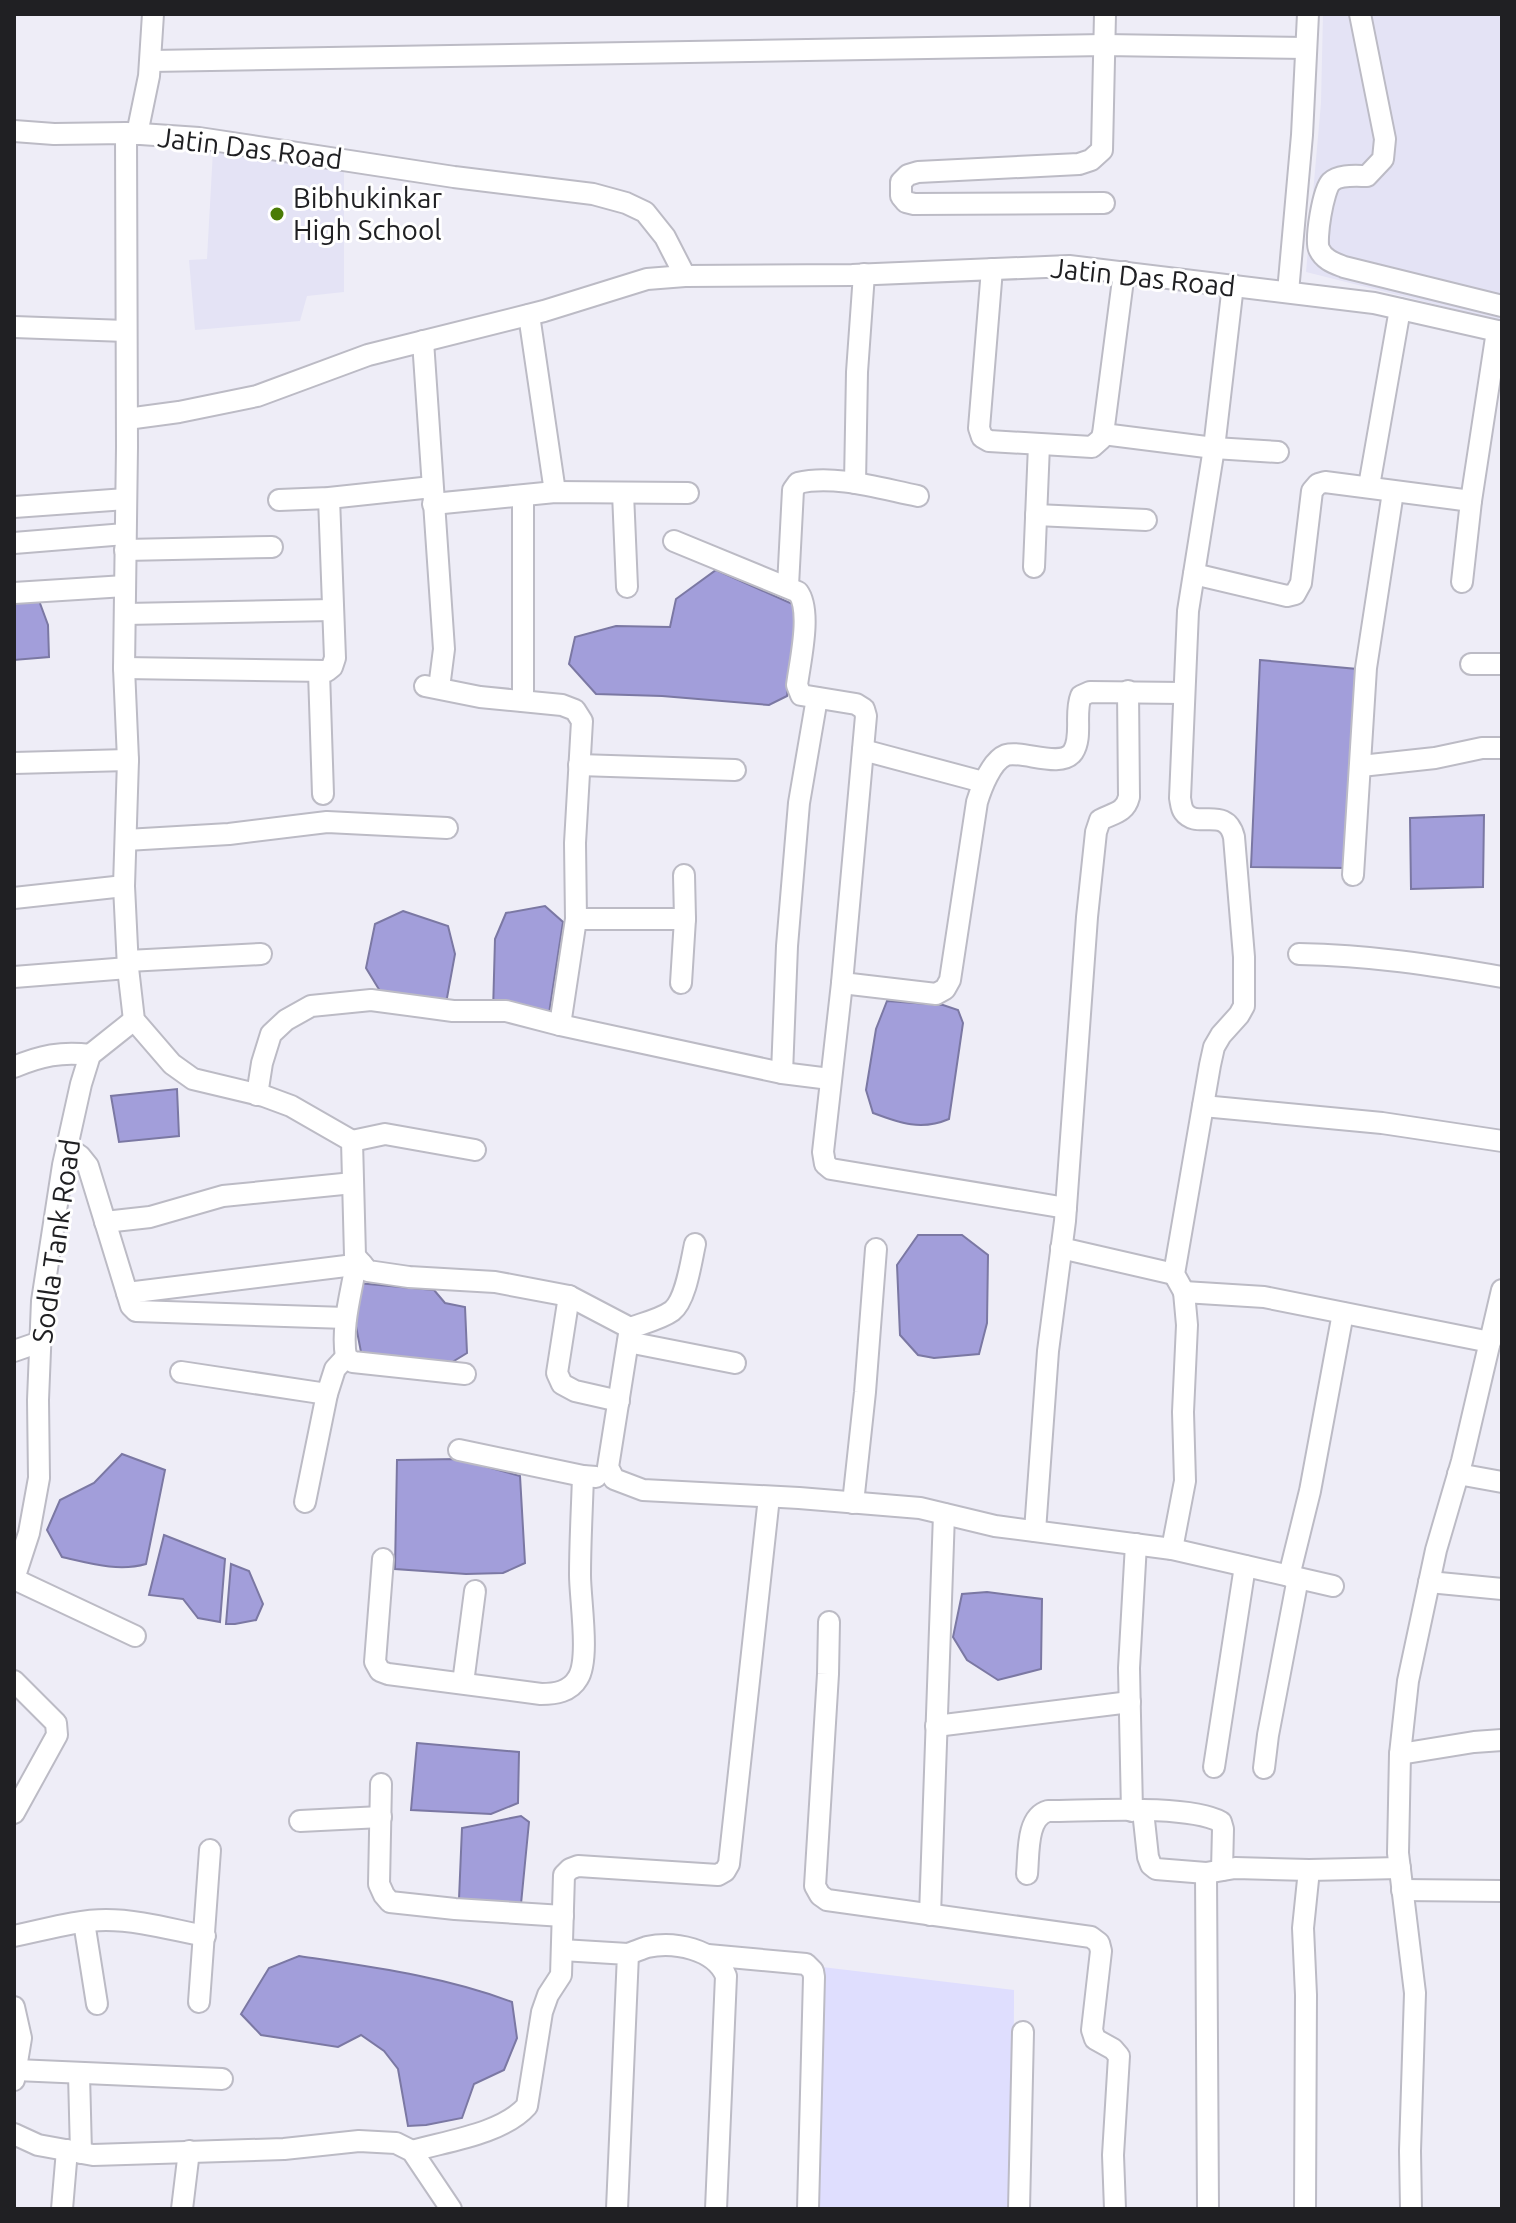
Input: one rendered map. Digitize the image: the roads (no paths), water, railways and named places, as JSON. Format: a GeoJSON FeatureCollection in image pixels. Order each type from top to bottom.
{"type":"FeatureCollection","features":[{"type":"Feature","properties":{"kind":"street"},"geometry":{"type":"LineString","coordinates":[[153,14],[151,61],[132,134],[126,331],[124,668],[128,760],[124,886],[134,1020],[172,1064],[193,1079],[291,1106],[352,1141],[385,1134],[475,1150]]}},
{"type":"Feature","properties":{"kind":"street"},"geometry":{"type":"LineString","coordinates":[[1104,203],[914,204],[906,202],[901,196],[901,182],[908,175],[918,172],[1079,164],[1091,160],[1102,150],[1105,14]]}},
{"type":"Feature","properties":{"kind":"street"},"geometry":{"type":"LineString","coordinates":[[1288,292],[1302,135],[1308,14]]}},
{"type":"Feature","properties":{"kind":"street"},"geometry":{"type":"LineString","coordinates":[[1360,14],[1385,139],[1383,159],[1367,176],[1341,177],[1330,182],[1325,194],[1317,244],[1321,253],[1329,261],[1344,267],[1502,306]]}},
{"type":"Feature","properties":{"kind":"street"},"geometry":{"type":"LineString","coordinates":[[151,61],[1104,45],[1306,48]]}},
{"type":"Feature","properties":{"kind":"street","name":"Jatin Das Road"},"geometry":{"type":"LineString","coordinates":[[14,131],[199,138],[454,177],[593,194],[645,212],[665,237],[685,276]]}},
{"type":"Feature","properties":{"kind":"street","name":"Jatin Das Road"},"geometry":{"type":"LineString","coordinates":[[127,419],[257,396],[368,355],[529,315],[647,279],[685,276],[864,274],[1069,266],[1374,303],[1499,331]]}},
{"type":"Feature","properties":{"kind":"street"},"geometry":{"type":"LineString","coordinates":[[992,269],[979,428],[982,437],[989,441],[1092,447],[1103,434],[1124,272]]}},
{"type":"Feature","properties":{"kind":"street"},"geometry":{"type":"LineString","coordinates":[[855,483],[857,372],[864,274]]}},
{"type":"Feature","properties":{"kind":"street"},"geometry":{"type":"LineString","coordinates":[[1172,1549],[1185,1481],[1183,1412],[1187,1325],[1179,1283],[1214,1047],[1244,1006],[1244,957],[1231,827],[1227,822],[1191,817],[1184,811],[1180,798],[1188,611],[1214,448],[1233,285]]}},
{"type":"Feature","properties":{"kind":"street"},"geometry":{"type":"LineString","coordinates":[[1369,486],[1400,309]]}},
{"type":"Feature","properties":{"kind":"street"},"geometry":{"type":"LineString","coordinates":[[529,315],[555,492]]}},
{"type":"Feature","properties":{"kind":"street"},"geometry":{"type":"LineString","coordinates":[[14,327],[126,331]]}},
{"type":"Feature","properties":{"kind":"street"},"geometry":{"type":"LineString","coordinates":[[1462,582],[1471,501],[1499,331]]}},
{"type":"Feature","properties":{"kind":"street"},"geometry":{"type":"LineString","coordinates":[[423,341],[444,649],[432,687],[480,697],[562,705],[575,710],[582,721],[575,843],[576,919],[560,1025]]}},
{"type":"Feature","properties":{"kind":"street"},"geometry":{"type":"LineString","coordinates":[[1103,434],[1214,448],[1278,452]]}},
{"type":"Feature","properties":{"kind":"street"},"geometry":{"type":"LineString","coordinates":[[1034,567],[1039,445]]}},
{"type":"Feature","properties":{"kind":"street"},"geometry":{"type":"LineString","coordinates":[[788,586],[793,490],[798,483],[811,479],[855,483],[918,496]]}},
{"type":"Feature","properties":{"kind":"street"},"geometry":{"type":"LineString","coordinates":[[1194,574],[1287,596],[1295,594],[1301,583],[1312,491],[1325,482],[1471,501]]}},
{"type":"Feature","properties":{"kind":"street"},"geometry":{"type":"LineString","coordinates":[[279,500],[433,495],[523,496],[555,492],[688,493]]}},
{"type":"Feature","properties":{"kind":"street"},"geometry":{"type":"LineString","coordinates":[[1353,875],[1366,668],[1393,492]]}},
{"type":"Feature","properties":{"kind":"street"},"geometry":{"type":"LineString","coordinates":[[623,493],[627,587]]}},
{"type":"Feature","properties":{"kind":"street"},"geometry":{"type":"LineString","coordinates":[[523,496],[523,701]]}},
{"type":"Feature","properties":{"kind":"street"},"geometry":{"type":"LineString","coordinates":[[124,668],[319,672],[332,667],[335,658],[329,498]]}},
{"type":"Feature","properties":{"kind":"street"},"geometry":{"type":"LineString","coordinates":[[14,507],[126,499]]}},
{"type":"Feature","properties":{"kind":"street"},"geometry":{"type":"LineString","coordinates":[[1036,515],[1146,520]]}},
{"type":"Feature","properties":{"kind":"street"},"geometry":{"type":"LineString","coordinates":[[674,541],[798,592],[803,598],[805,612],[797,685],[801,695],[856,704],[864,709],[866,716],[823,1152],[825,1164],[831,1169],[1066,1208]]}},
{"type":"Feature","properties":{"kind":"street"},"geometry":{"type":"LineString","coordinates":[[14,543],[125,542],[272,547]]}},
{"type":"Feature","properties":{"kind":"street"},"geometry":{"type":"LineString","coordinates":[[14,593],[125,586]]}},
{"type":"Feature","properties":{"kind":"street"},"geometry":{"type":"LineString","coordinates":[[125,614],[333,610]]}},
{"type":"Feature","properties":{"kind":"street"},"geometry":{"type":"LineString","coordinates":[[1471,664],[1502,664]]}},
{"type":"Feature","properties":{"kind":"street"},"geometry":{"type":"LineString","coordinates":[[319,672],[323,794]]}},
{"type":"Feature","properties":{"kind":"street"},"geometry":{"type":"LineString","coordinates":[[1035,1531],[1048,1351],[1066,1208],[1096,832],[1100,820],[1127,806],[1128,691]]}},
{"type":"Feature","properties":{"kind":"street"},"geometry":{"type":"LineString","coordinates":[[842,983],[936,994],[945,989],[950,980],[977,802],[983,782],[1001,759],[1008,754],[1055,759],[1067,757],[1074,750],[1077,739],[1077,705],[1081,696],[1090,692],[1183,693]]}},
{"type":"Feature","properties":{"kind":"street"},"geometry":{"type":"LineString","coordinates":[[782,1073],[787,946],[799,803],[817,698]]}},
{"type":"Feature","properties":{"kind":"street"},"geometry":{"type":"LineString","coordinates":[[1361,766],[1435,758],[1482,748],[1502,748]]}},
{"type":"Feature","properties":{"kind":"street"},"geometry":{"type":"LineString","coordinates":[[863,750],[983,782]]}},
{"type":"Feature","properties":{"kind":"street"},"geometry":{"type":"LineString","coordinates":[[14,763],[128,760]]}},
{"type":"Feature","properties":{"kind":"street"},"geometry":{"type":"LineString","coordinates":[[579,765],[735,770]]}},
{"type":"Feature","properties":{"kind":"street"},"geometry":{"type":"LineString","coordinates":[[126,840],[229,834],[327,822],[447,828]]}},
{"type":"Feature","properties":{"kind":"street"},"geometry":{"type":"LineString","coordinates":[[681,983],[684,875]]}},
{"type":"Feature","properties":{"kind":"street"},"geometry":{"type":"LineString","coordinates":[[14,898],[124,886]]}},
{"type":"Feature","properties":{"kind":"street"},"geometry":{"type":"LineString","coordinates":[[576,919],[685,919]]}},
{"type":"Feature","properties":{"kind":"street"},"geometry":{"type":"LineString","coordinates":[[14,977],[261,954]]}},
{"type":"Feature","properties":{"kind":"street"},"geometry":{"type":"LineString","coordinates":[[1299,954],[1350,954],[1502,977]]}},
{"type":"Feature","properties":{"kind":"street"},"geometry":{"type":"LineString","coordinates":[[257,1095],[271,1034],[286,1020],[311,1006],[371,1000],[453,1011],[506,1011],[782,1073],[830,1079]]}},
{"type":"Feature","properties":{"kind":"street"},"geometry":{"type":"LineString","coordinates":[[14,1067],[53,1053],[90,1055],[134,1020]]}},
{"type":"Feature","properties":{"kind":"street","name":"Sodla Tank Road"},"geometry":{"type":"LineString","coordinates":[[14,1579],[29,1533],[39,1478],[40,1342],[45,1274],[67,1147],[90,1055]]}},
{"type":"Feature","properties":{"kind":"street"},"geometry":{"type":"LineString","coordinates":[[1203,1106],[1382,1123],[1502,1141]]}},
{"type":"Feature","properties":{"kind":"street"},"geometry":{"type":"LineString","coordinates":[[352,1141],[355,1256],[368,1271],[409,1277],[495,1282],[569,1296],[629,1335],[735,1363]]}},
{"type":"Feature","properties":{"kind":"street"},"geometry":{"type":"LineString","coordinates":[[67,1147],[88,1166],[131,1306],[136,1311],[346,1318]]}},
{"type":"Feature","properties":{"kind":"street"},"geometry":{"type":"LineString","coordinates":[[105,1222],[150,1217],[223,1196],[353,1183]]}},
{"type":"Feature","properties":{"kind":"street"},"geometry":{"type":"LineString","coordinates":[[629,1335],[674,1309],[681,1300],[695,1244]]}},
{"type":"Feature","properties":{"kind":"street"},"geometry":{"type":"LineString","coordinates":[[1061,1248],[1179,1283],[1490,1342]]}},
{"type":"Feature","properties":{"kind":"street"},"geometry":{"type":"LineString","coordinates":[[853,1503],[876,1249]]}},
{"type":"Feature","properties":{"kind":"street"},"geometry":{"type":"LineString","coordinates":[[127,1293],[359,1264]]}},
{"type":"Feature","properties":{"kind":"street"},"geometry":{"type":"LineString","coordinates":[[359,1264],[346,1318],[346,1357],[353,1362],[465,1374]]}},
{"type":"Feature","properties":{"kind":"street"},"geometry":{"type":"LineString","coordinates":[[1411,2209],[1415,1993],[1400,1868],[1400,1754],[1408,1681],[1436,1550],[1458,1474],[1502,1290]]}},
{"type":"Feature","properties":{"kind":"street"},"geometry":{"type":"LineString","coordinates":[[569,1296],[557,1373],[562,1384],[575,1391],[619,1401]]}},
{"type":"Feature","properties":{"kind":"street"},"geometry":{"type":"LineString","coordinates":[[1264,1768],[1293,1577],[1343,1313]]}},
{"type":"Feature","properties":{"kind":"street"},"geometry":{"type":"LineString","coordinates":[[614,1479],[608,1467],[629,1335]]}},
{"type":"Feature","properties":{"kind":"street"},"geometry":{"type":"LineString","coordinates":[[14,1351],[40,1342]]}},
{"type":"Feature","properties":{"kind":"street"},"geometry":{"type":"LineString","coordinates":[[305,1502],[327,1394],[335,1369],[346,1357]]}},
{"type":"Feature","properties":{"kind":"street"},"geometry":{"type":"LineString","coordinates":[[181,1372],[327,1394]]}},
{"type":"Feature","properties":{"kind":"street"},"geometry":{"type":"LineString","coordinates":[[459,1450],[583,1476],[614,1479],[643,1490],[920,1508],[995,1526],[1172,1549],[1333,1586]]}},
{"type":"Feature","properties":{"kind":"street"},"geometry":{"type":"LineString","coordinates":[[1458,1474],[1502,1482]]}},
{"type":"Feature","properties":{"kind":"street"},"geometry":{"type":"LineString","coordinates":[[383,1559],[375,1662],[380,1671],[558,1694],[572,1686],[579,1677],[583,1661],[580,1575],[583,1476]]}},
{"type":"Feature","properties":{"kind":"street"},"geometry":{"type":"LineString","coordinates":[[412,2151],[502,2126],[521,2114],[527,2106],[542,2012],[548,1995],[561,1975],[564,1875],[570,1869],[578,1866],[718,1875],[729,1864],[769,1497]]}},
{"type":"Feature","properties":{"kind":"street"},"geometry":{"type":"LineString","coordinates":[[930,1915],[944,1514]]}},
{"type":"Feature","properties":{"kind":"street"},"geometry":{"type":"LineString","coordinates":[[1136,1544],[1130,1702],[1137,1811],[1151,1865],[1156,1869],[1214,1871],[1235,1868],[1400,1868]]}},
{"type":"Feature","properties":{"kind":"street"},"geometry":{"type":"LineString","coordinates":[[1214,1767],[1245,1566]]}},
{"type":"Feature","properties":{"kind":"street"},"geometry":{"type":"LineString","coordinates":[[14,1579],[135,1636]]}},
{"type":"Feature","properties":{"kind":"street"},"geometry":{"type":"LineString","coordinates":[[1429,1582],[1502,1589]]}},
{"type":"Feature","properties":{"kind":"street"},"geometry":{"type":"LineString","coordinates":[[463,1683],[475,1591]]}},
{"type":"Feature","properties":{"kind":"street"},"geometry":{"type":"LineString","coordinates":[[829,1622],[815,1886],[827,1900],[1091,1937],[1099,1943],[1101,1951],[1092,2030],[1095,2039],[1119,2056],[1113,2155],[1115,2209]]}},
{"type":"Feature","properties":{"kind":"street"},"geometry":{"type":"LineString","coordinates":[[14,1681],[56,1723],[58,1729],[14,1813]]}},
{"type":"Feature","properties":{"kind":"street"},"geometry":{"type":"LineString","coordinates":[[936,1726],[1130,1702]]}},
{"type":"Feature","properties":{"kind":"street"},"geometry":{"type":"LineString","coordinates":[[1400,1754],[1502,1740]]}},
{"type":"Feature","properties":{"kind":"street"},"geometry":{"type":"LineString","coordinates":[[381,1784],[379,1884],[390,1902],[563,1916]]}},
{"type":"Feature","properties":{"kind":"street"},"geometry":{"type":"LineString","coordinates":[[1027,1874],[1033,1821],[1048,1811],[1187,1813],[1213,1817],[1221,1822],[1223,1829],[1214,1871],[1208,2209]]}},
{"type":"Feature","properties":{"kind":"street"},"geometry":{"type":"LineString","coordinates":[[300,1821],[381,1817]]}},
{"type":"Feature","properties":{"kind":"street"},"geometry":{"type":"LineString","coordinates":[[199,2002],[210,1850]]}},
{"type":"Feature","properties":{"kind":"street"},"geometry":{"type":"LineString","coordinates":[[1305,2209],[1306,1995],[1303,1928],[1309,1870]]}},
{"type":"Feature","properties":{"kind":"street"},"geometry":{"type":"LineString","coordinates":[[1402,1890],[1502,1891]]}},
{"type":"Feature","properties":{"kind":"street"},"geometry":{"type":"LineString","coordinates":[[14,1936],[106,1920],[205,1936]]}},
{"type":"Feature","properties":{"kind":"street"},"geometry":{"type":"LineString","coordinates":[[84,1922],[97,2004]]}},
{"type":"Feature","properties":{"kind":"street"},"geometry":{"type":"LineString","coordinates":[[562,1950],[628,1954],[663,1945],[684,1947],[708,1955],[806,1964],[813,1971],[808,2209]]}},
{"type":"Feature","properties":{"kind":"street"},"geometry":{"type":"LineString","coordinates":[[617,2209],[628,1954]]}},
{"type":"Feature","properties":{"kind":"street"},"geometry":{"type":"LineString","coordinates":[[708,1955],[723,1967],[726,1976],[716,2209]]}},
{"type":"Feature","properties":{"kind":"street"},"geometry":{"type":"LineString","coordinates":[[14,2007],[21,2038],[15,2075],[222,2079]]}},
{"type":"Feature","properties":{"kind":"street"},"geometry":{"type":"LineString","coordinates":[[1019,2209],[1023,2032]]}},
{"type":"Feature","properties":{"kind":"street"},"geometry":{"type":"LineString","coordinates":[[62,2209],[74,2152],[79,2074]]}},
{"type":"Feature","properties":{"kind":"street"},"geometry":{"type":"LineString","coordinates":[[14,2134],[38,2145],[93,2155],[284,2149],[359,2141],[396,2143],[412,2151],[451,2209]]}},
{"type":"Feature","properties":{"kind":"street"},"geometry":{"type":"LineString","coordinates":[[182,2209],[189,2151]]}},
{"type":"Feature","properties":{"kind":"place","name":"Bibhukinkar High School"},"geometry":{"type":"Point","coordinates":[277,214]}}]}
